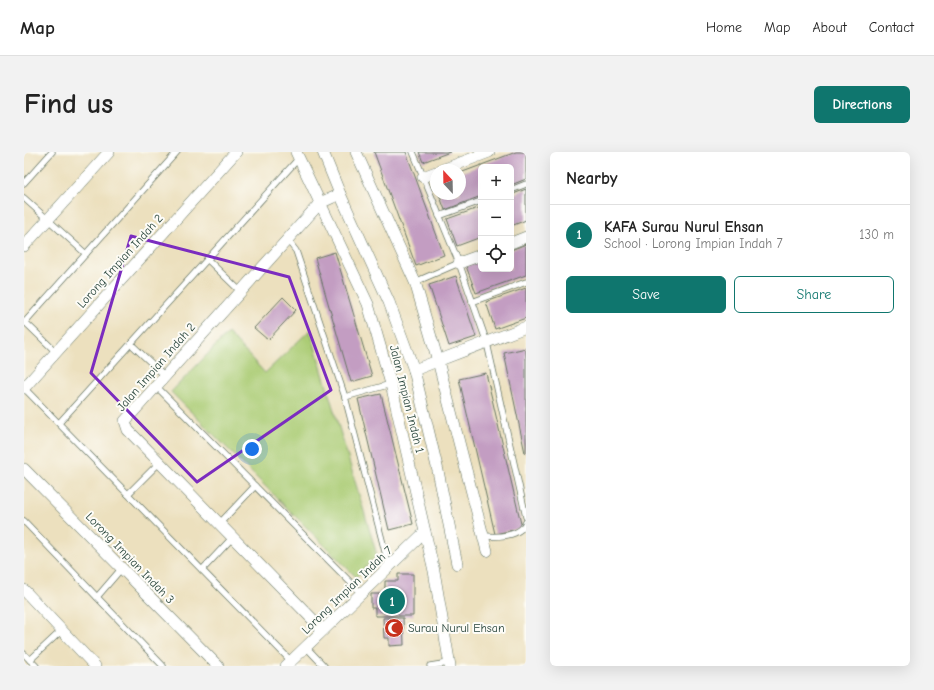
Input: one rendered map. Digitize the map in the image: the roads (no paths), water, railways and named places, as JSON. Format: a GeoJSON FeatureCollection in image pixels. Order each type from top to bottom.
{"type":"FeatureCollection","features":[{"type":"Feature","properties":{"kind":"street"},"geometry":{"type":"LineString","coordinates":[[24,246],[108,152]]}},
{"type":"Feature","properties":{"kind":"street","name":"Lorong Impian Indah 2"},"geometry":{"type":"LineString","coordinates":[[24,388],[236,152]]}},
{"type":"Feature","properties":{"kind":"street","name":"Jalan Impian Indah 1"},"geometry":{"type":"LineString","coordinates":[[324,152],[340,194],[389,302],[414,370],[438,470],[457,564]]}},
{"type":"Feature","properties":{"kind":"street"},"geometry":{"type":"LineString","coordinates":[[356,152],[415,282],[438,361],[488,551]]}},
{"type":"Feature","properties":{"kind":"street"},"geometry":{"type":"LineString","coordinates":[[458,164],[489,152]]}},
{"type":"Feature","properties":{"kind":"street","name":"Jalan Impian Indah 1"},"geometry":{"type":"LineString","coordinates":[[297,155],[368,304],[391,384],[434,571],[449,665]]}},
{"type":"Feature","properties":{"kind":"street"},"geometry":{"type":"LineString","coordinates":[[423,177],[430,174]]}},
{"type":"Feature","properties":{"kind":"street","name":"Jalan Impian Indah 2"},"geometry":{"type":"LineString","coordinates":[[323,630],[128,430],[125,421],[320,203],[340,194]]}},
{"type":"Feature","properties":{"kind":"street"},"geometry":{"type":"LineString","coordinates":[[514,242],[526,237]]}},
{"type":"Feature","properties":{"kind":"street"},"geometry":{"type":"LineString","coordinates":[[459,263],[478,256]]}},
{"type":"Feature","properties":{"kind":"street"},"geometry":{"type":"LineString","coordinates":[[414,370],[526,327]]}},
{"type":"Feature","properties":{"kind":"street","name":"Lorong Impian Indah 3"},"geometry":{"type":"LineString","coordinates":[[24,469],[218,666]]}},
{"type":"Feature","properties":{"kind":"street","name":"Lorong Impian Indah 7"},"geometry":{"type":"LineString","coordinates":[[288,664],[425,532]]}},
{"type":"Feature","properties":{"kind":"street"},"geometry":{"type":"LineString","coordinates":[[24,590],[95,666]]}},
{"type":"Feature","properties":{"kind":"lane"},"geometry":{"type":"LineString","coordinates":[[24,183],[52,152]]}},
{"type":"Feature","properties":{"kind":"lane"},"geometry":{"type":"LineString","coordinates":[[56,352],[24,323],[177,152]]}},
{"type":"Feature","properties":{"kind":"lane"},"geometry":{"type":"LineString","coordinates":[[413,152],[459,263],[487,343],[526,517]]}},
{"type":"Feature","properties":{"kind":"lane"},"geometry":{"type":"LineString","coordinates":[[59,423],[207,259],[297,155]]}},
{"type":"Feature","properties":{"kind":"lane"},"geometry":{"type":"LineString","coordinates":[[514,189],[526,184]]}},
{"type":"Feature","properties":{"kind":"lane"},"geometry":{"type":"LineString","coordinates":[[24,198],[86,254]]}},
{"type":"Feature","properties":{"kind":"lane"},"geometry":{"type":"LineString","coordinates":[[439,216],[478,202]]}},
{"type":"Feature","properties":{"kind":"lane"},"geometry":{"type":"LineString","coordinates":[[287,239],[296,251],[345,397],[389,568]]}},
{"type":"Feature","properties":{"kind":"lane"},"geometry":{"type":"LineString","coordinates":[[207,259],[240,291]]}},
{"type":"Feature","properties":{"kind":"lane"},"geometry":{"type":"LineString","coordinates":[[415,282],[459,263]]}},
{"type":"Feature","properties":{"kind":"lane"},"geometry":{"type":"LineString","coordinates":[[472,302],[526,282]]}},
{"type":"Feature","properties":{"kind":"lane"},"geometry":{"type":"LineString","coordinates":[[131,344],[165,376]]}},
{"type":"Feature","properties":{"kind":"lane"},"geometry":{"type":"LineString","coordinates":[[345,397],[391,384]]}},
{"type":"Feature","properties":{"kind":"lane"},"geometry":{"type":"LineString","coordinates":[[156,386],[361,593]]}},
{"type":"Feature","properties":{"kind":"lane"},"geometry":{"type":"LineString","coordinates":[[24,388],[202,570],[288,664]]}},
{"type":"Feature","properties":{"kind":"lane"},"geometry":{"type":"LineString","coordinates":[[128,494],[160,462]]}},
{"type":"Feature","properties":{"kind":"lane"},"geometry":{"type":"LineString","coordinates":[[220,523],[255,486]]}},
{"type":"Feature","properties":{"kind":"lane"},"geometry":{"type":"LineString","coordinates":[[24,521],[163,666]]}},
{"type":"Feature","properties":{"kind":"lane"},"geometry":{"type":"LineString","coordinates":[[484,536],[497,537],[517,532],[524,528],[526,522]]}},
{"type":"Feature","properties":{"kind":"lane"},"geometry":{"type":"LineString","coordinates":[[202,570],[233,537]]}},
{"type":"Feature","properties":{"kind":"lane"},"geometry":{"type":"LineString","coordinates":[[97,597],[122,568]]}},
{"type":"Feature","properties":{"kind":"lane"},"geometry":{"type":"LineString","coordinates":[[30,660],[61,631]]}},
{"type":"Feature","properties":{"kind":"lane"},"geometry":{"type":"LineString","coordinates":[[306,647],[324,666]]}},
{"type":"Feature","properties":{"kind":"lane"},"geometry":{"type":"LineString","coordinates":[[24,654],[36,666]]}},
{"type":"Feature","properties":{"kind":"lane"},"geometry":{"type":"LineString","coordinates":[[430,666],[449,665]]}},
{"type":"Feature","properties":{"kind":"place","name":"KAFA Surau Nurul Ehsan"},"geometry":{"type":"Point","coordinates":[392,601]}},
{"type":"Feature","properties":{"kind":"place","name":"Surau Nurul Ehsan"},"geometry":{"type":"Point","coordinates":[394,628]}}]}
